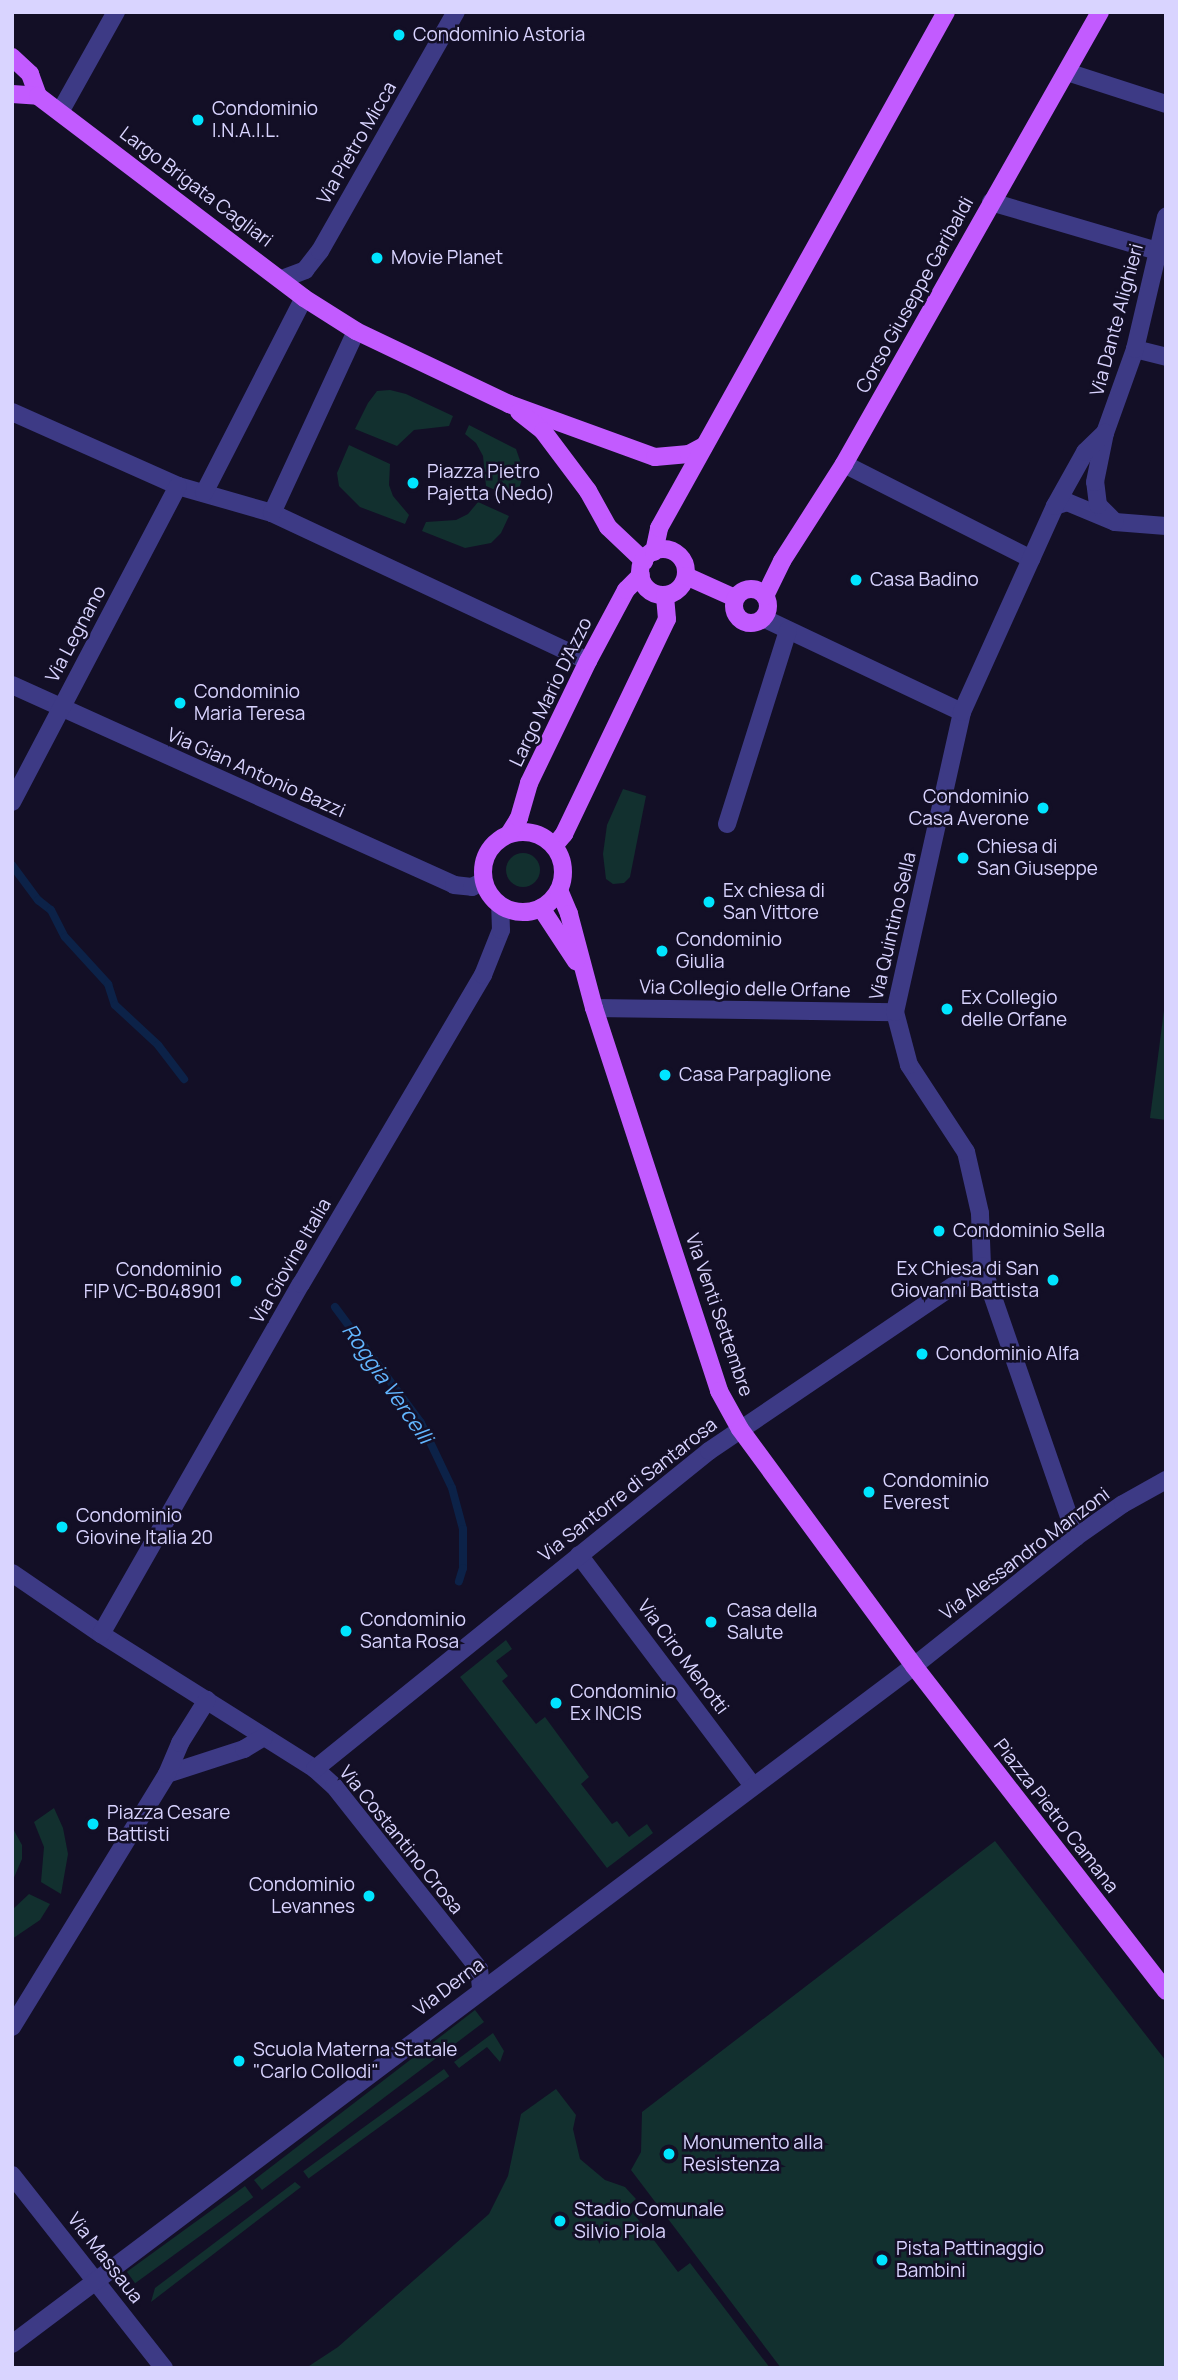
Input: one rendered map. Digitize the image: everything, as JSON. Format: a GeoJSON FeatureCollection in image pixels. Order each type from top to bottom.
{"type":"FeatureCollection","features":[{"type":"Feature","properties":{"kind":"main road","name":"Corso Giuseppe Garibaldi"},"geometry":{"type":"LineString","coordinates":[[765,596],[782,561],[844,464],[1100,12]]}},
{"type":"Feature","properties":{"kind":"main road"},"geometry":{"type":"LineString","coordinates":[[646,563],[667,550],[679,555],[686,566],[686,576],[677,591],[666,595],[650,591],[646,563],[659,528],[944,13]]}},
{"type":"Feature","properties":{"kind":"main road"},"geometry":{"type":"LineString","coordinates":[[12,57],[30,74],[38,96],[12,94]]}},
{"type":"Feature","properties":{"kind":"main road","name":"Largo Brigata Cagliari"},"geometry":{"type":"LineString","coordinates":[[38,96],[304,298]]}},
{"type":"Feature","properties":{"kind":"main road"},"geometry":{"type":"LineString","coordinates":[[304,298],[356,331],[509,404],[655,457],[689,454],[704,446]]}},
{"type":"Feature","properties":{"kind":"main road"},"geometry":{"type":"LineString","coordinates":[[509,404],[543,431],[588,491],[608,527],[646,563]]}},
{"type":"Feature","properties":{"kind":"main road","name":"Largo Mario D'Azzo"},"geometry":{"type":"LineString","coordinates":[[484,881],[485,858],[491,847],[509,834],[519,818],[529,783],[588,662],[626,590],[646,563]]}},
{"type":"Feature","properties":{"kind":"main road"},"geometry":{"type":"LineString","coordinates":[[686,576],[735,598]]}},
{"type":"Feature","properties":{"kind":"main road"},"geometry":{"type":"LineString","coordinates":[[751,589],[765,596],[768,607],[764,618],[755,623],[742,621],[734,610],[735,598],[741,592],[751,589]]}},
{"type":"Feature","properties":{"kind":"main road"},"geometry":{"type":"LineString","coordinates":[[554,846],[564,834],[667,619],[666,595]]}},
{"type":"Feature","properties":{"kind":"main road"},"geometry":{"type":"LineString","coordinates":[[484,881],[487,890],[500,905],[520,912],[541,908],[559,890],[563,864],[554,846],[533,833],[509,834]]}},
{"type":"Feature","properties":{"kind":"main road","name":"Via Venti Settembre"},"geometry":{"type":"LineString","coordinates":[[559,890],[569,914],[594,1009],[719,1391],[740,1429],[914,1666]]}},
{"type":"Feature","properties":{"kind":"main road","name":"Via Venti Settembre"},"geometry":{"type":"LineString","coordinates":[[541,908],[584,974]]}},
{"type":"Feature","properties":{"kind":"main road","name":"Piazza Pietro Camana"},"geometry":{"type":"LineString","coordinates":[[914,1666],[1166,1991]]}},
{"type":"Feature","properties":{"kind":"street"},"geometry":{"type":"LineString","coordinates":[[60,112],[116,12]]}},
{"type":"Feature","properties":{"kind":"street","name":"Via Pietro Micca"},"geometry":{"type":"LineString","coordinates":[[282,279],[305,270],[320,251],[456,12]]}},
{"type":"Feature","properties":{"kind":"street"},"geometry":{"type":"LineString","coordinates":[[1067,72],[1166,104]]}},
{"type":"Feature","properties":{"kind":"street"},"geometry":{"type":"LineString","coordinates":[[991,202],[1160,261]]}},
{"type":"Feature","properties":{"kind":"street","name":"Via Dante Alighieri"},"geometry":{"type":"LineString","coordinates":[[1115,522],[1098,505],[1096,482],[1105,433],[1135,349],[1160,261],[1166,217]]}},
{"type":"Feature","properties":{"kind":"street"},"geometry":{"type":"LineString","coordinates":[[204,493],[304,298]]}},
{"type":"Feature","properties":{"kind":"street"},"geometry":{"type":"LineString","coordinates":[[272,513],[356,331]]}},
{"type":"Feature","properties":{"kind":"street"},"geometry":{"type":"LineString","coordinates":[[1135,349],[1166,357]]}},
{"type":"Feature","properties":{"kind":"street"},"geometry":{"type":"LineString","coordinates":[[12,412],[178,485],[272,513],[588,662]]}},
{"type":"Feature","properties":{"kind":"street","name":"Via Dante Alighieri"},"geometry":{"type":"LineString","coordinates":[[962,712],[1055,506],[1086,452],[1105,433]]}},
{"type":"Feature","properties":{"kind":"street"},"geometry":{"type":"LineString","coordinates":[[844,464],[1031,559]]}},
{"type":"Feature","properties":{"kind":"street","name":"Via Legnano"},"geometry":{"type":"LineString","coordinates":[[12,802],[178,485]]}},
{"type":"Feature","properties":{"kind":"street"},"geometry":{"type":"LineString","coordinates":[[1055,506],[1067,502],[1115,522],[1166,526]]}},
{"type":"Feature","properties":{"kind":"street"},"geometry":{"type":"LineString","coordinates":[[764,618],[962,712]]}},
{"type":"Feature","properties":{"kind":"street"},"geometry":{"type":"LineString","coordinates":[[727,824],[788,630]]}},
{"type":"Feature","properties":{"kind":"street","name":"Via Gian Antonio Bazzi"},"geometry":{"type":"LineString","coordinates":[[12,685],[454,885],[472,887],[484,881]]}},
{"type":"Feature","properties":{"kind":"street","name":"Via Quintino Sella"},"geometry":{"type":"LineString","coordinates":[[962,712],[895,1012],[909,1065],[966,1152],[980,1213],[982,1266],[1076,1537]]}},
{"type":"Feature","properties":{"kind":"street","name":"Via Giovine Italia"},"geometry":{"type":"LineString","coordinates":[[101,1634],[301,1284],[483,975],[501,930],[500,905]]}},
{"type":"Feature","properties":{"kind":"street","name":"Via Collegio delle Orfane"},"geometry":{"type":"LineString","coordinates":[[594,1009],[895,1012]]}},
{"type":"Feature","properties":{"kind":"street","name":"Via Santorre di Santarosa"},"geometry":{"type":"LineString","coordinates":[[315,1769],[579,1555],[740,1429],[982,1266]]}},
{"type":"Feature","properties":{"kind":"street","name":"Via Alessandro Manzoni"},"geometry":{"type":"LineString","coordinates":[[914,1666],[1076,1537],[1123,1504],[1166,1480]]}},
{"type":"Feature","properties":{"kind":"street","name":"Via Ciro Menotti"},"geometry":{"type":"LineString","coordinates":[[579,1555],[753,1786]]}},
{"type":"Feature","properties":{"kind":"street"},"geometry":{"type":"LineString","coordinates":[[12,1573],[101,1634],[264,1737],[244,1749],[167,1774]]}},
{"type":"Feature","properties":{"kind":"street","name":"Via Derna"},"geometry":{"type":"LineString","coordinates":[[12,2344],[914,1666]]}},
{"type":"Feature","properties":{"kind":"street"},"geometry":{"type":"LineString","coordinates":[[12,2027],[167,1774],[180,1743],[207,1700]]}},
{"type":"Feature","properties":{"kind":"street","name":"Via Costantino Crosa"},"geometry":{"type":"LineString","coordinates":[[264,1737],[315,1769],[334,1786],[479,1969],[481,1989]]}},
{"type":"Feature","properties":{"kind":"street","name":"Via Massaua"},"geometry":{"type":"LineString","coordinates":[[12,2175],[164,2368]]}},
{"type":"Feature","properties":{"kind":"green space"},"geometry":{"type":"Polygon","coordinates":[[[390,390],[406,394],[453,416],[449,426],[414,430],[397,446],[355,429],[377,391],[390,390]]]}},
{"type":"Feature","properties":{"kind":"green space"},"geometry":{"type":"Polygon","coordinates":[[[469,425],[516,449],[524,472],[516,499],[486,486],[483,456],[476,443],[465,434],[469,425]]]}},
{"type":"Feature","properties":{"kind":"green space"},"geometry":{"type":"Polygon","coordinates":[[[349,445],[390,464],[389,485],[393,496],[409,515],[405,524],[360,507],[339,486],[337,473],[349,445]]]}},
{"type":"Feature","properties":{"kind":"green space"},"geometry":{"type":"Polygon","coordinates":[[[478,502],[509,516],[501,533],[491,543],[465,548],[422,531],[426,522],[456,520],[468,514],[478,502]]]}},
{"type":"Feature","properties":{"kind":"green space"},"geometry":{"type":"Polygon","coordinates":[[[623,789],[646,796],[630,877],[624,883],[613,884],[606,879],[603,854],[607,825],[623,789]]]}},
{"type":"Feature","properties":{"kind":"green space"},"geometry":{"type":"Polygon","coordinates":[[[523,853],[535,858],[540,870],[535,882],[523,887],[511,882],[506,870],[511,858],[523,853]]]}},
{"type":"Feature","properties":{"kind":"green space"},"geometry":{"type":"Polygon","coordinates":[[[1166,995],[1166,1120],[1150,1118],[1166,995]]]}},
{"type":"Feature","properties":{"kind":"green space"},"geometry":{"type":"Polygon","coordinates":[[[506,1640],[512,1649],[496,1661],[508,1676],[502,1681],[536,1724],[545,1717],[589,1777],[581,1784],[612,1824],[617,1821],[629,1837],[647,1824],[653,1833],[607,1868],[460,1677],[506,1640]]]}},
{"type":"Feature","properties":{"kind":"green space"},"geometry":{"type":"Polygon","coordinates":[[[54,1808],[63,1828],[68,1854],[61,1894],[41,1882],[44,1847],[34,1822],[54,1808]]]}},
{"type":"Feature","properties":{"kind":"green space"},"geometry":{"type":"Polygon","coordinates":[[[12,1827],[22,1845],[22,1859],[12,1882],[12,1827]]]}},
{"type":"Feature","properties":{"kind":"green space"},"geometry":{"type":"Polygon","coordinates":[[[995,1841],[1166,2061],[1166,2368],[781,2368],[631,2170],[641,2152],[642,2112],[995,1841]]]}},
{"type":"Feature","properties":{"kind":"green space"},"geometry":{"type":"Polygon","coordinates":[[[29,1894],[50,1904],[40,1920],[12,1939],[12,1910],[29,1894]]]}},
{"type":"Feature","properties":{"kind":"green space"},"geometry":{"type":"Polygon","coordinates":[[[475,2010],[484,2022],[262,2190],[254,2180],[475,2010]]]}},
{"type":"Feature","properties":{"kind":"green space"},"geometry":{"type":"Polygon","coordinates":[[[493,2033],[504,2051],[500,2062],[487,2047],[459,2068],[454,2062],[493,2033]]]}},
{"type":"Feature","properties":{"kind":"green space"},"geometry":{"type":"Polygon","coordinates":[[[444,2069],[449,2076],[309,2179],[303,2171],[444,2069]]]}},
{"type":"Feature","properties":{"kind":"green space","name":"Stadio Comunale Silvio Piola"},"geometry":{"type":"Polygon","coordinates":[[[556,2089],[576,2115],[573,2129],[580,2159],[605,2180],[625,2187],[636,2199],[628,2206],[678,2272],[690,2263],[770,2368],[306,2368],[338,2347],[489,2214],[508,2176],[521,2114],[556,2089]]]}},
{"type":"Feature","properties":{"kind":"green space"},"geometry":{"type":"Polygon","coordinates":[[[295,2182],[301,2187],[151,2302],[155,2288],[295,2182]]]}},
{"type":"Feature","properties":{"kind":"green space"},"geometry":{"type":"Polygon","coordinates":[[[245,2186],[253,2197],[135,2283],[127,2272],[245,2186]]]}},
{"type":"Feature","properties":{"kind":"waterway","name":"Roggia Vercelli"},"geometry":{"type":"LineString","coordinates":[[12,865],[38,900],[51,910],[65,937],[108,984],[115,1005],[158,1045],[184,1079]]}},
{"type":"Feature","properties":{"kind":"waterway","name":"Roggia Vercelli"},"geometry":{"type":"LineString","coordinates":[[335,1307],[421,1423],[452,1488],[463,1529],[463,1568],[459,1581]]}},
{"type":"Feature","properties":{"kind":"place","name":"Condominio Astoria"},"geometry":{"type":"Point","coordinates":[399,35]}},
{"type":"Feature","properties":{"kind":"place","name":"Condominio I.N.A.I.L."},"geometry":{"type":"Point","coordinates":[198,120]}},
{"type":"Feature","properties":{"kind":"place","name":"Movie Planet"},"geometry":{"type":"Point","coordinates":[377,258]}},
{"type":"Feature","properties":{"kind":"place","name":"Piazza Pietro Pajetta (Nedo)"},"geometry":{"type":"Point","coordinates":[413,483]}},
{"type":"Feature","properties":{"kind":"place","name":"Casa Badino"},"geometry":{"type":"Point","coordinates":[856,580]}},
{"type":"Feature","properties":{"kind":"place","name":"Condominio Maria Teresa"},"geometry":{"type":"Point","coordinates":[180,703]}},
{"type":"Feature","properties":{"kind":"place","name":"Condominio Casa Averone"},"geometry":{"type":"Point","coordinates":[1043,808]}},
{"type":"Feature","properties":{"kind":"place","name":"Chiesa di San Giuseppe"},"geometry":{"type":"Point","coordinates":[963,858]}},
{"type":"Feature","properties":{"kind":"place","name":"Ex chiesa di San Vittore"},"geometry":{"type":"Point","coordinates":[709,902]}},
{"type":"Feature","properties":{"kind":"place","name":"Condominio Giulia"},"geometry":{"type":"Point","coordinates":[662,951]}},
{"type":"Feature","properties":{"kind":"place","name":"Ex Collegio delle Orfane"},"geometry":{"type":"Point","coordinates":[947,1009]}},
{"type":"Feature","properties":{"kind":"place","name":"Casa Parpaglione"},"geometry":{"type":"Point","coordinates":[665,1075]}},
{"type":"Feature","properties":{"kind":"place","name":"Condominio Sella"},"geometry":{"type":"Point","coordinates":[939,1231]}},
{"type":"Feature","properties":{"kind":"place","name":"Ex Chiesa di San Giovanni Battista"},"geometry":{"type":"Point","coordinates":[1053,1280]}},
{"type":"Feature","properties":{"kind":"place","name":"Condominio FIP VC-B048901"},"geometry":{"type":"Point","coordinates":[236,1281]}},
{"type":"Feature","properties":{"kind":"place","name":"Condominio Alfa"},"geometry":{"type":"Point","coordinates":[922,1354]}},
{"type":"Feature","properties":{"kind":"place","name":"Condominio Everest"},"geometry":{"type":"Point","coordinates":[869,1492]}},
{"type":"Feature","properties":{"kind":"place","name":"Condominio Giovine Italia 20"},"geometry":{"type":"Point","coordinates":[62,1527]}},
{"type":"Feature","properties":{"kind":"place","name":"Casa della Salute"},"geometry":{"type":"Point","coordinates":[711,1622]}},
{"type":"Feature","properties":{"kind":"place","name":"Condominio Santa Rosa"},"geometry":{"type":"Point","coordinates":[346,1631]}},
{"type":"Feature","properties":{"kind":"place","name":"Condominio Ex INCIS"},"geometry":{"type":"Point","coordinates":[556,1703]}},
{"type":"Feature","properties":{"kind":"place","name":"Piazza Cesare Battisti"},"geometry":{"type":"Point","coordinates":[93,1824]}},
{"type":"Feature","properties":{"kind":"place","name":"Condominio Levannes"},"geometry":{"type":"Point","coordinates":[369,1896]}},
{"type":"Feature","properties":{"kind":"place","name":"Scuola Materna Statale \"Carlo Collodi\""},"geometry":{"type":"Point","coordinates":[239,2061]}},
{"type":"Feature","properties":{"kind":"place","name":"Monumento alla Resistenza"},"geometry":{"type":"Point","coordinates":[669,2154]}},
{"type":"Feature","properties":{"kind":"place","name":"Stadio Comunale Silvio Piola"},"geometry":{"type":"Point","coordinates":[560,2221]}},
{"type":"Feature","properties":{"kind":"place","name":"Pista Pattinaggio Bambini"},"geometry":{"type":"Point","coordinates":[882,2260]}}]}
